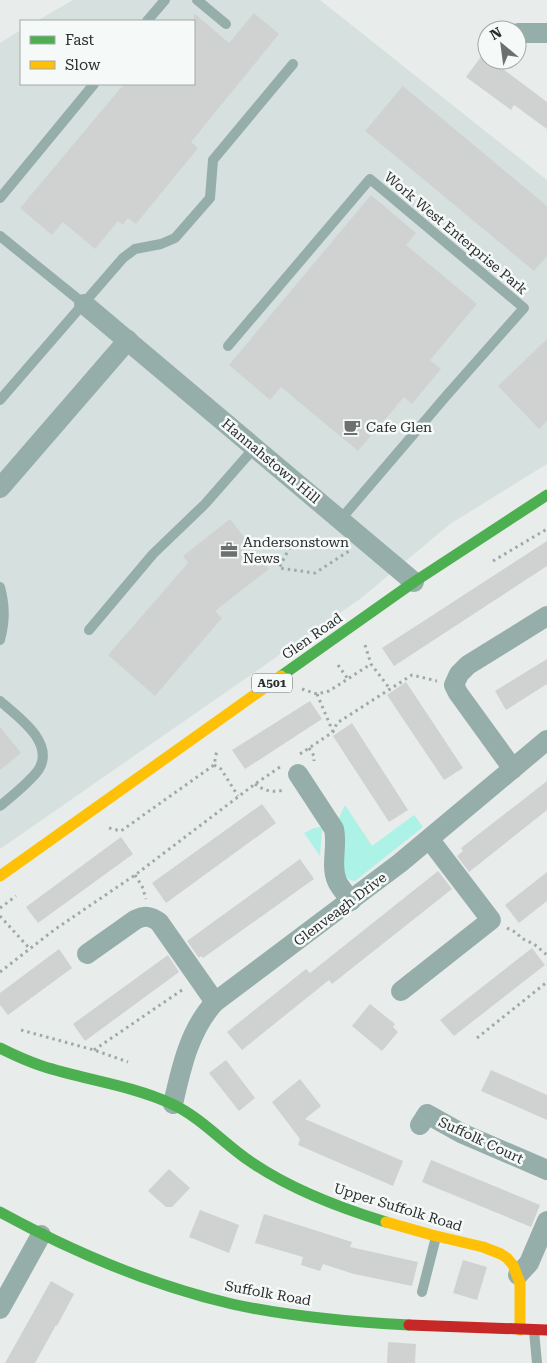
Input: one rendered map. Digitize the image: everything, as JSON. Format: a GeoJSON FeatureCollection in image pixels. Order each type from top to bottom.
{"type":"FeatureCollection","features":[{"type":"Feature","properties":{"kind":"street"},"geometry":{"type":"LineString","coordinates":[[527,33],[547,33]]}},
{"type":"Feature","properties":{"kind":"street","name":"Hannahstown Hill"},"geometry":{"type":"LineString","coordinates":[[84,304],[367,540],[414,582]]}},
{"type":"Feature","properties":{"kind":"street"},"geometry":{"type":"LineString","coordinates":[[0,488],[128,340]]}},
{"type":"Feature","properties":{"kind":"street","name":"Glen Road"},"geometry":{"type":"LineString","coordinates":[[0,876],[414,582],[547,495]]}},
{"type":"Feature","properties":{"kind":"street"},"geometry":{"type":"LineString","coordinates":[[513,769],[454,685],[459,674],[468,665],[547,616]]}},
{"type":"Feature","properties":{"kind":"street","name":"Glenveagh Drive"},"geometry":{"type":"LineString","coordinates":[[174,1104],[188,1048],[199,1024],[214,1002],[430,840],[547,740]]}},
{"type":"Feature","properties":{"kind":"street"},"geometry":{"type":"LineString","coordinates":[[292,765],[334,829],[337,839],[335,873],[337,882],[351,901]]}},
{"type":"Feature","properties":{"kind":"street"},"geometry":{"type":"LineString","coordinates":[[401,991],[491,920],[430,840]]}},
{"type":"Feature","properties":{"kind":"street"},"geometry":{"type":"LineString","coordinates":[[87,954],[135,920],[143,916],[151,917],[159,922],[214,1002]]}},
{"type":"Feature","properties":{"kind":"street","name":"Upper Suffolk Road"},"geometry":{"type":"LineString","coordinates":[[0,1048],[37,1065],[70,1075],[115,1084],[174,1104],[251,1162],[281,1180],[358,1213],[436,1236],[486,1248],[505,1256],[513,1264],[518,1275]]}},
{"type":"Feature","properties":{"kind":"street","name":"Suffolk Court"},"geometry":{"type":"LineString","coordinates":[[420,1124],[427,1114],[461,1133],[547,1170]]}},
{"type":"Feature","properties":{"kind":"street","name":"Suffolk Road"},"geometry":{"type":"LineString","coordinates":[[0,1212],[41,1234],[151,1280],[203,1296],[258,1309],[321,1318],[393,1325],[547,1330]]}},
{"type":"Feature","properties":{"kind":"street"},"geometry":{"type":"LineString","coordinates":[[520,1330],[521,1287],[518,1275],[530,1263],[547,1221]]}},
{"type":"Feature","properties":{"kind":"street"},"geometry":{"type":"LineString","coordinates":[[0,1309],[41,1234]]}},
{"type":"Feature","properties":{"kind":"lane"},"geometry":{"type":"LineString","coordinates":[[148,20],[165,0]]}},
{"type":"Feature","properties":{"kind":"lane"},"geometry":{"type":"LineString","coordinates":[[197,0],[226,24]]}},
{"type":"Feature","properties":{"kind":"lane"},"geometry":{"type":"LineString","coordinates":[[0,400],[123,258],[135,249],[161,244],[175,238],[210,198],[213,160],[292,64]]}},
{"type":"Feature","properties":{"kind":"lane"},"geometry":{"type":"LineString","coordinates":[[0,198],[93,85]]}},
{"type":"Feature","properties":{"kind":"lane","name":"Work West Enterprise Park"},"geometry":{"type":"LineString","coordinates":[[228,346],[370,179],[524,308],[447,394],[341,519]]}},
{"type":"Feature","properties":{"kind":"lane"},"geometry":{"type":"LineString","coordinates":[[0,236],[84,304]]}},
{"type":"Feature","properties":{"kind":"lane"},"geometry":{"type":"LineString","coordinates":[[89,630],[153,554],[205,504],[255,447]]}},
{"type":"Feature","properties":{"kind":"lane"},"geometry":{"type":"LineString","coordinates":[[0,587],[4,603],[4,622],[0,640]]}},
{"type":"Feature","properties":{"kind":"lane"},"geometry":{"type":"LineString","coordinates":[[0,701],[31,730],[40,742],[43,752],[42,762],[38,771],[0,806]]}},
{"type":"Feature","properties":{"kind":"lane"},"geometry":{"type":"LineString","coordinates":[[422,1292],[436,1236]]}},
{"type":"Feature","properties":{"kind":"lane"},"geometry":{"type":"LineString","coordinates":[[534,1330],[538,1363]]}},
{"type":"Feature","properties":{"kind":"path"},"geometry":{"type":"LineString","coordinates":[[489,564],[547,529]]}},
{"type":"Feature","properties":{"kind":"path"},"geometry":{"type":"LineString","coordinates":[[290,547],[279,568],[315,573],[367,540]]}},
{"type":"Feature","properties":{"kind":"path"},"geometry":{"type":"LineString","coordinates":[[364,644],[371,664],[390,689]]}},
{"type":"Feature","properties":{"kind":"path"},"geometry":{"type":"LineString","coordinates":[[295,694],[303,689],[317,694],[328,691],[371,664]]}},
{"type":"Feature","properties":{"kind":"path"},"geometry":{"type":"LineString","coordinates":[[0,972],[54,930],[135,875],[238,796],[255,784],[292,765],[309,748],[333,732],[338,723],[390,689],[412,676],[454,685]]}},
{"type":"Feature","properties":{"kind":"path"},"geometry":{"type":"LineString","coordinates":[[317,694],[333,732]]}},
{"type":"Feature","properties":{"kind":"path"},"geometry":{"type":"LineString","coordinates":[[102,833],[110,827],[121,831],[214,764],[219,744]]}},
{"type":"Feature","properties":{"kind":"path"},"geometry":{"type":"LineString","coordinates":[[309,748],[314,756]]}},
{"type":"Feature","properties":{"kind":"path"},"geometry":{"type":"LineString","coordinates":[[214,764],[221,769],[238,796]]}},
{"type":"Feature","properties":{"kind":"path"},"geometry":{"type":"LineString","coordinates":[[255,784],[263,790],[277,792]]}},
{"type":"Feature","properties":{"kind":"path"},"geometry":{"type":"LineString","coordinates":[[135,875],[142,886]]}},
{"type":"Feature","properties":{"kind":"path"},"geometry":{"type":"LineString","coordinates":[[0,908],[24,891]]}},
{"type":"Feature","properties":{"kind":"path"},"geometry":{"type":"LineString","coordinates":[[0,916],[30,949]]}},
{"type":"Feature","properties":{"kind":"path"},"geometry":{"type":"LineString","coordinates":[[491,920],[517,933],[547,955]]}},
{"type":"Feature","properties":{"kind":"path"},"geometry":{"type":"LineString","coordinates":[[94,1050],[198,979]]}},
{"type":"Feature","properties":{"kind":"path"},"geometry":{"type":"LineString","coordinates":[[477,1038],[547,982]]}},
{"type":"Feature","properties":{"kind":"path"},"geometry":{"type":"LineString","coordinates":[[13,1028],[94,1050],[132,1063]]}},
{"type":"Feature","properties":{"kind":"shaded area"},"geometry":{"type":"Polygon","coordinates":[[[73,0],[320,0],[547,180],[547,464],[450,524],[360,599],[0,849],[0,43],[20,31],[20,85],[195,85],[195,20],[39,20],[73,0]]]}},
{"type":"Feature","properties":{"kind":"green space"},"geometry":{"type":"Polygon","coordinates":[[[345,805],[372,846],[414,815],[423,827],[355,881],[350,880],[344,875],[342,833],[339,818],[345,805]]]}},
{"type":"Feature","properties":{"kind":"green space"},"geometry":{"type":"Polygon","coordinates":[[[320,827],[322,829],[320,856],[304,833],[320,827]]]}},
{"type":"Feature","properties":{"kind":"building"},"geometry":{"type":"Polygon","coordinates":[[[194,13],[229,43],[254,13],[279,34],[191,142],[198,148],[136,224],[128,218],[123,225],[118,221],[95,249],[63,222],[52,235],[20,208],[123,85],[195,85],[194,13]]]}},
{"type":"Feature","properties":{"kind":"building"},"geometry":{"type":"Polygon","coordinates":[[[477,62],[477,70],[504,70],[547,102],[547,129],[514,105],[511,110],[466,77],[477,62]]]}},
{"type":"Feature","properties":{"kind":"building"},"geometry":{"type":"Polygon","coordinates":[[[403,86],[547,206],[547,256],[534,271],[365,131],[403,86]]]}},
{"type":"Feature","properties":{"kind":"building"},"geometry":{"type":"Polygon","coordinates":[[[371,195],[416,233],[406,245],[477,304],[430,360],[441,369],[412,404],[404,397],[358,451],[281,387],[270,400],[229,365],[371,195]]]}},
{"type":"Feature","properties":{"kind":"building"},"geometry":{"type":"Polygon","coordinates":[[[547,339],[547,421],[539,429],[498,386],[547,339]]]}},
{"type":"Feature","properties":{"kind":"building"},"geometry":{"type":"Polygon","coordinates":[[[230,519],[269,569],[215,611],[222,618],[155,696],[108,655],[188,563],[183,556],[230,519]]]}},
{"type":"Feature","properties":{"kind":"building"},"geometry":{"type":"Polygon","coordinates":[[[547,541],[547,566],[394,666],[382,648],[547,541]]]}},
{"type":"Feature","properties":{"kind":"building"},"geometry":{"type":"Polygon","coordinates":[[[547,659],[547,684],[506,710],[495,691],[547,659]]]}},
{"type":"Feature","properties":{"kind":"building"},"geometry":{"type":"Polygon","coordinates":[[[406,682],[463,768],[444,780],[387,695],[406,682]]]}},
{"type":"Feature","properties":{"kind":"building"},"geometry":{"type":"Polygon","coordinates":[[[310,701],[322,719],[245,769],[232,750],[310,701]]]}},
{"type":"Feature","properties":{"kind":"building"},"geometry":{"type":"Polygon","coordinates":[[[352,723],[408,810],[389,822],[333,736],[352,723]]]}},
{"type":"Feature","properties":{"kind":"building"},"geometry":{"type":"Polygon","coordinates":[[[0,727],[21,753],[0,770],[0,727]]]}},
{"type":"Feature","properties":{"kind":"building"},"geometry":{"type":"Polygon","coordinates":[[[547,781],[547,810],[469,872],[457,856],[463,851],[461,848],[547,781]]]}},
{"type":"Feature","properties":{"kind":"building"},"geometry":{"type":"Polygon","coordinates":[[[262,804],[276,823],[166,903],[152,883],[262,804]]]}},
{"type":"Feature","properties":{"kind":"building"},"geometry":{"type":"Polygon","coordinates":[[[121,837],[133,854],[38,923],[26,907],[121,837]]]}},
{"type":"Feature","properties":{"kind":"building"},"geometry":{"type":"Polygon","coordinates":[[[300,859],[314,879],[203,958],[201,956],[199,958],[187,941],[300,859]]]}},
{"type":"Feature","properties":{"kind":"building"},"geometry":{"type":"Polygon","coordinates":[[[438,871],[452,889],[332,984],[329,980],[242,1050],[227,1032],[306,969],[310,973],[438,871]]]}},
{"type":"Feature","properties":{"kind":"building"},"geometry":{"type":"Polygon","coordinates":[[[547,872],[547,901],[519,923],[505,905],[547,872]]]}},
{"type":"Feature","properties":{"kind":"building"},"geometry":{"type":"Polygon","coordinates":[[[532,948],[545,965],[454,1036],[440,1020],[532,948]]]}},
{"type":"Feature","properties":{"kind":"building"},"geometry":{"type":"Polygon","coordinates":[[[59,949],[72,968],[8,1015],[0,1005],[0,993],[59,949]]]}},
{"type":"Feature","properties":{"kind":"building"},"geometry":{"type":"Polygon","coordinates":[[[168,955],[179,972],[85,1041],[73,1024],[168,955]]]}},
{"type":"Feature","properties":{"kind":"building"},"geometry":{"type":"Polygon","coordinates":[[[370,1004],[395,1024],[393,1027],[398,1032],[382,1051],[352,1026],[370,1004]]]}},
{"type":"Feature","properties":{"kind":"building"},"geometry":{"type":"Polygon","coordinates":[[[226,1060],[255,1098],[239,1111],[209,1073],[226,1060]]]}},
{"type":"Feature","properties":{"kind":"building"},"geometry":{"type":"Polygon","coordinates":[[[491,1070],[547,1095],[547,1120],[481,1091],[491,1070]]]}},
{"type":"Feature","properties":{"kind":"building"},"geometry":{"type":"Polygon","coordinates":[[[300,1079],[321,1106],[305,1119],[403,1161],[393,1186],[298,1145],[300,1139],[272,1102],[300,1079]]]}},
{"type":"Feature","properties":{"kind":"building"},"geometry":{"type":"Polygon","coordinates":[[[431,1160],[540,1205],[531,1227],[422,1182],[431,1160]]]}},
{"type":"Feature","properties":{"kind":"building"},"geometry":{"type":"Polygon","coordinates":[[[169,1169],[190,1188],[172,1207],[166,1207],[148,1191],[169,1169]]]}},
{"type":"Feature","properties":{"kind":"building"},"geometry":{"type":"Polygon","coordinates":[[[200,1210],[239,1225],[229,1253],[189,1237],[200,1210]]]}},
{"type":"Feature","properties":{"kind":"building"},"geometry":{"type":"Polygon","coordinates":[[[264,1214],[352,1242],[350,1247],[418,1262],[412,1286],[354,1274],[323,1264],[320,1271],[301,1265],[303,1257],[255,1243],[264,1214]]]}},
{"type":"Feature","properties":{"kind":"building"},"geometry":{"type":"Polygon","coordinates":[[[463,1260],[487,1267],[477,1300],[453,1293],[463,1260]]]}},
{"type":"Feature","properties":{"kind":"building"},"geometry":{"type":"Polygon","coordinates":[[[51,1281],[74,1294],[57,1326],[35,1363],[5,1363],[51,1281]]]}},
{"type":"Feature","properties":{"kind":"building"},"geometry":{"type":"Polygon","coordinates":[[[388,1342],[416,1344],[415,1363],[387,1363],[388,1342]]]}},
{"type":"Feature","properties":{"kind":"traffic: fast"},"geometry":{"type":"LineString","coordinates":[[281,676],[414,582],[547,495]]}},
{"type":"Feature","properties":{"kind":"traffic: fast"},"geometry":{"type":"LineString","coordinates":[[0,1048],[42,1066],[124,1087],[172,1104],[193,1116],[251,1162],[283,1181],[351,1211],[386,1222]]}},
{"type":"Feature","properties":{"kind":"traffic: fast"},"geometry":{"type":"LineString","coordinates":[[0,1212],[84,1254],[142,1277],[202,1296],[254,1309],[298,1316],[409,1325]]}},
{"type":"Feature","properties":{"kind":"traffic: slow"},"geometry":{"type":"LineString","coordinates":[[0,876],[281,676]]}},
{"type":"Feature","properties":{"kind":"traffic: slow"},"geometry":{"type":"LineString","coordinates":[[386,1222],[483,1247],[507,1258],[513,1265],[520,1283],[520,1330]]}},
{"type":"Feature","properties":{"kind":"traffic: jam"},"geometry":{"type":"LineString","coordinates":[[409,1325],[547,1330]]}},
{"type":"Feature","properties":{"kind":"place","name":"Cafe Glen"},"geometry":{"type":"Point","coordinates":[352,427]}},
{"type":"Feature","properties":{"kind":"place","name":"Andersonstown News"},"geometry":{"type":"Point","coordinates":[229,550]}}]}
